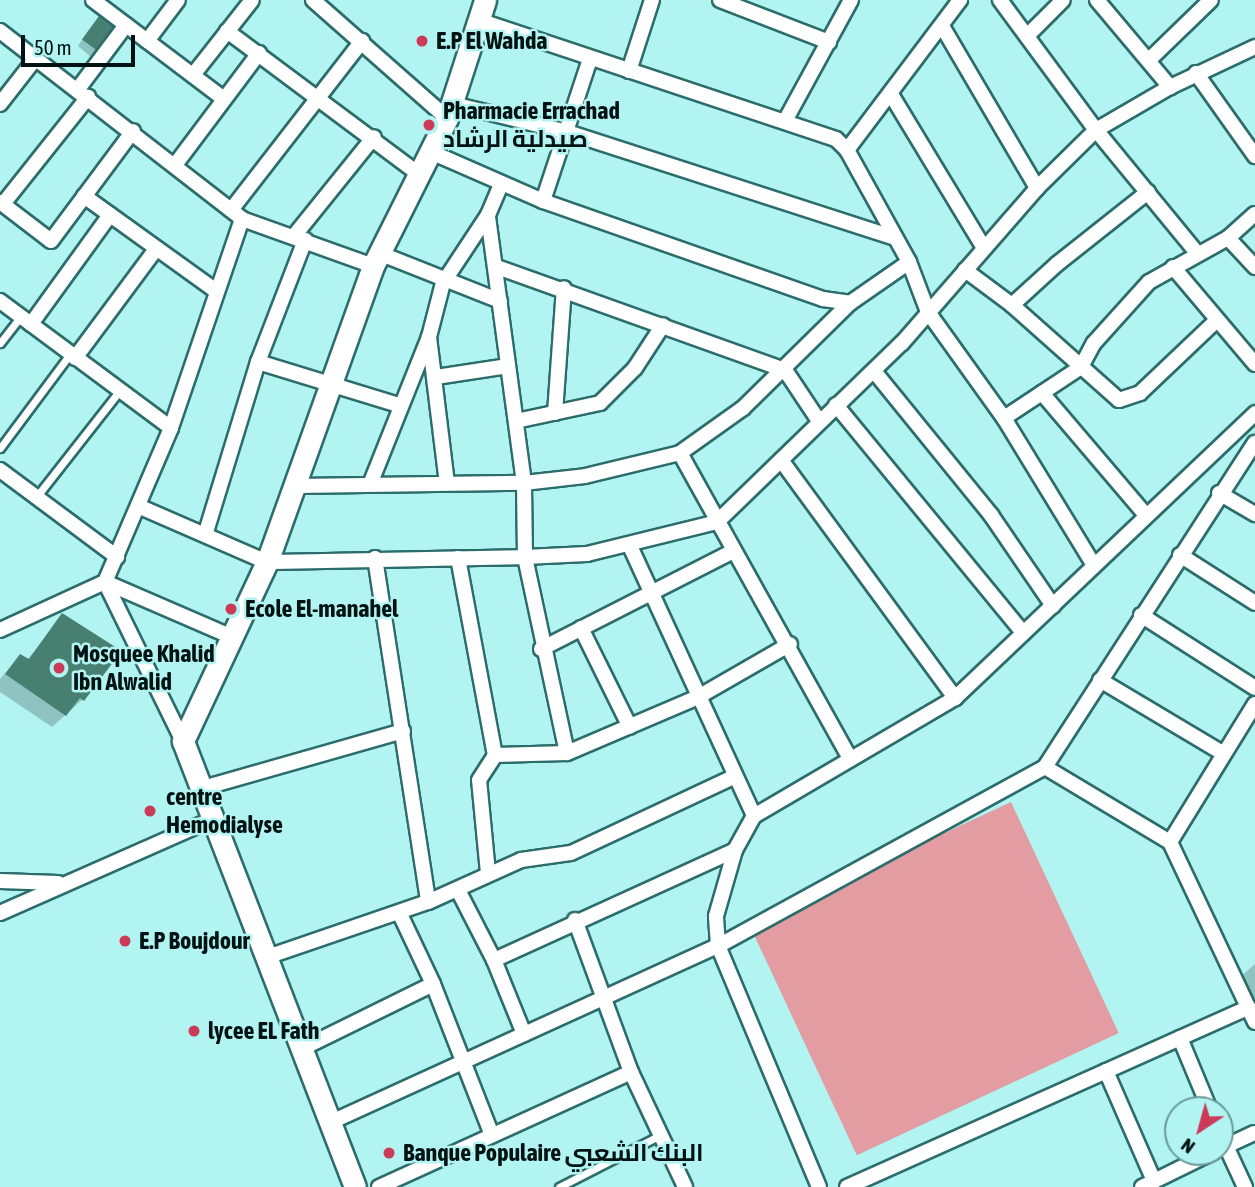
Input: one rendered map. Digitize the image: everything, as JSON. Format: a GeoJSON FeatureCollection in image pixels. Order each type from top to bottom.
{"type":"FeatureCollection","features":[{"type":"Feature","properties":{"kind":"main road"},"geometry":{"type":"LineString","coordinates":[[355,1187],[328,1123],[215,818],[183,741],[267,562],[376,260],[432,152],[450,111],[481,10]]}},
{"type":"Feature","properties":{"kind":"street"},"geometry":{"type":"LineString","coordinates":[[147,41],[178,0]]}},
{"type":"Feature","properties":{"kind":"street"},"geometry":{"type":"LineString","coordinates":[[193,75],[252,0]]}},
{"type":"Feature","properties":{"kind":"street"},"geometry":{"type":"LineString","coordinates":[[313,0],[450,111],[567,132],[892,237]]}},
{"type":"Feature","properties":{"kind":"street"},"geometry":{"type":"LineString","coordinates":[[629,71],[652,0]]}},
{"type":"Feature","properties":{"kind":"street"},"geometry":{"type":"LineString","coordinates":[[720,0],[744,4],[829,42]]}},
{"type":"Feature","properties":{"kind":"street"},"geometry":{"type":"LineString","coordinates":[[785,121],[851,0]]}},
{"type":"Feature","properties":{"kind":"street"},"geometry":{"type":"LineString","coordinates":[[847,150],[892,96],[960,0]]}},
{"type":"Feature","properties":{"kind":"street"},"geometry":{"type":"LineString","coordinates":[[1000,0],[1096,130],[1197,253]]}},
{"type":"Feature","properties":{"kind":"street"},"geometry":{"type":"LineString","coordinates":[[1028,35],[1063,0]]}},
{"type":"Feature","properties":{"kind":"street"},"geometry":{"type":"LineString","coordinates":[[1097,0],[1170,87]]}},
{"type":"Feature","properties":{"kind":"street"},"geometry":{"type":"LineString","coordinates":[[99,2],[224,99]]}},
{"type":"Feature","properties":{"kind":"street"},"geometry":{"type":"LineString","coordinates":[[1149,60],[1202,3]]}},
{"type":"Feature","properties":{"kind":"street"},"geometry":{"type":"LineString","coordinates":[[481,10],[590,59],[836,139],[847,150],[892,237],[909,262],[928,312],[1004,418],[1093,565]]}},
{"type":"Feature","properties":{"kind":"street"},"geometry":{"type":"LineString","coordinates":[[126,25],[83,93],[1,203],[51,241],[133,131]]}},
{"type":"Feature","properties":{"kind":"street"},"geometry":{"type":"LineString","coordinates":[[942,26],[1037,188]]}},
{"type":"Feature","properties":{"kind":"street"},"geometry":{"type":"LineString","coordinates":[[0,31],[133,131],[236,215],[500,301]]}},
{"type":"Feature","properties":{"kind":"street"},"geometry":{"type":"LineString","coordinates":[[227,31],[374,137],[419,175]]}},
{"type":"Feature","properties":{"kind":"street"},"geometry":{"type":"LineString","coordinates":[[0,630],[105,582],[171,428],[236,215],[317,97],[362,41]]}},
{"type":"Feature","properties":{"kind":"street"},"geometry":{"type":"LineString","coordinates":[[138,506],[206,532],[267,562],[587,555],[717,522],[874,371],[1037,188],[1096,130],[1170,87],[1255,47]]}},
{"type":"Feature","properties":{"kind":"street"},"geometry":{"type":"LineString","coordinates":[[174,164],[258,53]]}},
{"type":"Feature","properties":{"kind":"street"},"geometry":{"type":"LineString","coordinates":[[0,104],[36,58]]}},
{"type":"Feature","properties":{"kind":"street"},"geometry":{"type":"LineString","coordinates":[[543,201],[590,59]]}},
{"type":"Feature","properties":{"kind":"street"},"geometry":{"type":"LineString","coordinates":[[1196,74],[1255,156]]}},
{"type":"Feature","properties":{"kind":"street"},"geometry":{"type":"LineString","coordinates":[[892,96],[984,248]]}},
{"type":"Feature","properties":{"kind":"street"},"geometry":{"type":"LineString","coordinates":[[206,532],[258,362],[300,238],[374,137]]}},
{"type":"Feature","properties":{"kind":"street"},"geometry":{"type":"LineString","coordinates":[[432,152],[543,201],[823,299],[850,303]]}},
{"type":"Feature","properties":{"kind":"street"},"geometry":{"type":"LineString","coordinates":[[371,482],[399,405],[429,337],[443,283],[488,215],[501,184]]}},
{"type":"Feature","properties":{"kind":"street"},"geometry":{"type":"LineString","coordinates":[[1012,305],[1148,192]]}},
{"type":"Feature","properties":{"kind":"street"},"geometry":{"type":"LineString","coordinates":[[84,197],[215,290]]}},
{"type":"Feature","properties":{"kind":"street"},"geometry":{"type":"LineString","coordinates":[[1004,418],[1081,367],[1094,342],[1135,297],[1173,267],[1228,237],[1255,214]]}},
{"type":"Feature","properties":{"kind":"street"},"geometry":{"type":"LineString","coordinates":[[26,320],[110,215]]}},
{"type":"Feature","properties":{"kind":"street"},"geometry":{"type":"LineString","coordinates":[[488,215],[524,484],[525,557],[541,649],[567,753]]}},
{"type":"Feature","properties":{"kind":"street"},"geometry":{"type":"LineString","coordinates":[[1228,237],[1255,267]]}},
{"type":"Feature","properties":{"kind":"street"},"geometry":{"type":"LineString","coordinates":[[73,356],[156,249]]}},
{"type":"Feature","properties":{"kind":"street"},"geometry":{"type":"LineString","coordinates":[[296,486],[371,482],[524,484],[585,476],[680,453],[716,431],[785,370],[850,303],[909,262]]}},
{"type":"Feature","properties":{"kind":"street"},"geometry":{"type":"LineString","coordinates":[[497,267],[564,288],[785,370],[819,421]]}},
{"type":"Feature","properties":{"kind":"street"},"geometry":{"type":"LineString","coordinates":[[1173,267],[1255,364]]}},
{"type":"Feature","properties":{"kind":"street"},"geometry":{"type":"LineString","coordinates":[[965,270],[1012,305],[1119,400],[1129,400],[1217,320]]}},
{"type":"Feature","properties":{"kind":"street"},"geometry":{"type":"LineString","coordinates":[[555,413],[564,288]]}},
{"type":"Feature","properties":{"kind":"street"},"geometry":{"type":"LineString","coordinates":[[0,300],[171,428]]}},
{"type":"Feature","properties":{"kind":"street"},"geometry":{"type":"LineString","coordinates":[[516,421],[593,406],[607,397],[635,368],[663,325]]}},
{"type":"Feature","properties":{"kind":"street"},"geometry":{"type":"LineString","coordinates":[[429,337],[447,482]]}},
{"type":"Feature","properties":{"kind":"street"},"geometry":{"type":"LineString","coordinates":[[258,362],[399,405]]}},
{"type":"Feature","properties":{"kind":"street"},"geometry":{"type":"LineString","coordinates":[[436,377],[508,366]]}},
{"type":"Feature","properties":{"kind":"street"},"geometry":{"type":"LineString","coordinates":[[874,371],[991,515],[1053,606]]}},
{"type":"Feature","properties":{"kind":"street"},"geometry":{"type":"LineString","coordinates":[[1042,393],[1146,515]]}},
{"type":"Feature","properties":{"kind":"street"},"geometry":{"type":"LineString","coordinates":[[836,405],[1023,633]]}},
{"type":"Feature","properties":{"kind":"street"},"geometry":{"type":"LineString","coordinates":[[820,1187],[718,946],[716,916],[735,850],[754,816],[955,698],[1255,413]]}},
{"type":"Feature","properties":{"kind":"street"},"geometry":{"type":"LineString","coordinates":[[328,1123],[718,946],[1045,767],[1219,493],[1255,443]]}},
{"type":"Feature","properties":{"kind":"street"},"geometry":{"type":"LineString","coordinates":[[680,453],[733,551],[790,644],[850,759]]}},
{"type":"Feature","properties":{"kind":"street"},"geometry":{"type":"LineString","coordinates":[[781,460],[955,698]]}},
{"type":"Feature","properties":{"kind":"street"},"geometry":{"type":"LineString","coordinates":[[0,470],[117,557]]}},
{"type":"Feature","properties":{"kind":"street"},"geometry":{"type":"LineString","coordinates":[[1219,493],[1255,514]]}},
{"type":"Feature","properties":{"kind":"street"},"geometry":{"type":"LineString","coordinates":[[629,546],[733,778],[754,816]]}},
{"type":"Feature","properties":{"kind":"street"},"geometry":{"type":"LineString","coordinates":[[541,649],[733,551]]}},
{"type":"Feature","properties":{"kind":"street"},"geometry":{"type":"LineString","coordinates":[[1180,555],[1255,603]]}},
{"type":"Feature","properties":{"kind":"street"},"geometry":{"type":"LineString","coordinates":[[375,558],[428,902]]}},
{"type":"Feature","properties":{"kind":"street"},"geometry":{"type":"LineString","coordinates":[[458,558],[495,755],[479,780],[488,873]]}},
{"type":"Feature","properties":{"kind":"street"},"geometry":{"type":"LineString","coordinates":[[105,582],[230,636]]}},
{"type":"Feature","properties":{"kind":"street"},"geometry":{"type":"LineString","coordinates":[[105,582],[183,741]]}},
{"type":"Feature","properties":{"kind":"street"},"geometry":{"type":"LineString","coordinates":[[1141,615],[1255,688]]}},
{"type":"Feature","properties":{"kind":"street"},"geometry":{"type":"LineString","coordinates":[[581,628],[630,727]]}},
{"type":"Feature","properties":{"kind":"street"},"geometry":{"type":"LineString","coordinates":[[495,755],[567,753],[698,697],[790,644]]}},
{"type":"Feature","properties":{"kind":"street"},"geometry":{"type":"LineString","coordinates":[[1100,680],[1224,754]]}},
{"type":"Feature","properties":{"kind":"street"},"geometry":{"type":"LineString","coordinates":[[1170,842],[1255,704]]}},
{"type":"Feature","properties":{"kind":"street"},"geometry":{"type":"LineString","coordinates":[[203,788],[403,731]]}},
{"type":"Feature","properties":{"kind":"street"},"geometry":{"type":"LineString","coordinates":[[1045,767],[1170,842],[1255,1022]]}},
{"type":"Feature","properties":{"kind":"street"},"geometry":{"type":"LineString","coordinates":[[267,957],[428,902],[521,860],[571,853],[733,778]]}},
{"type":"Feature","properties":{"kind":"street"},"geometry":{"type":"LineString","coordinates":[[0,912],[60,883],[215,818]]}},
{"type":"Feature","properties":{"kind":"street"},"geometry":{"type":"LineString","coordinates":[[494,960],[575,920],[735,850]]}},
{"type":"Feature","properties":{"kind":"street"},"geometry":{"type":"LineString","coordinates":[[0,881],[60,883]]}},
{"type":"Feature","properties":{"kind":"street"},"geometry":{"type":"LineString","coordinates":[[458,890],[494,960],[524,1034]]}},
{"type":"Feature","properties":{"kind":"street"},"geometry":{"type":"LineString","coordinates":[[399,912],[433,984],[491,1133]]}},
{"type":"Feature","properties":{"kind":"street"},"geometry":{"type":"LineString","coordinates":[[575,920],[601,998],[631,1072],[684,1187]]}},
{"type":"Feature","properties":{"kind":"street"},"geometry":{"type":"LineString","coordinates":[[301,1049],[433,984]]}},
{"type":"Feature","properties":{"kind":"street"},"geometry":{"type":"LineString","coordinates":[[847,1187],[1249,1007]]}},
{"type":"Feature","properties":{"kind":"street"},"geometry":{"type":"LineString","coordinates":[[1180,1038],[1204,1096]]}},
{"type":"Feature","properties":{"kind":"street"},"geometry":{"type":"LineString","coordinates":[[1106,1071],[1151,1185],[1184,1166]]}},
{"type":"Feature","properties":{"kind":"street"},"geometry":{"type":"LineString","coordinates":[[379,1187],[491,1133],[631,1072]]}},
{"type":"Feature","properties":{"kind":"street"},"geometry":{"type":"LineString","coordinates":[[1234,1140],[1255,1133]]}},
{"type":"Feature","properties":{"kind":"street"},"geometry":{"type":"LineString","coordinates":[[1232,1166],[1245,1187]]}},
{"type":"Feature","properties":{"kind":"lane"},"geometry":{"type":"LineString","coordinates":[[0,343],[26,320]]}},
{"type":"Feature","properties":{"kind":"lane"},"geometry":{"type":"LineString","coordinates":[[0,448],[73,356]]}},
{"type":"Feature","properties":{"kind":"lane"},"geometry":{"type":"LineString","coordinates":[[37,496],[120,390]]}},
{"type":"Feature","properties":{"kind":"lane"},"geometry":{"type":"LineString","coordinates":[[559,1187],[660,1135]]}},
{"type":"Feature","properties":{"kind":"shaded area"},"geometry":{"type":"Polygon","coordinates":[[[1011,802],[1119,1033],[857,1155],[749,924],[1011,802]]]}},
{"type":"Feature","properties":{"kind":"building"},"geometry":{"type":"Polygon","coordinates":[[[99,16],[117,29],[100,52],[82,39],[99,16]]]}},
{"type":"Feature","properties":{"kind":"building","name":"Mosquee Khalid Ibn Alwalid"},"geometry":{"type":"Polygon","coordinates":[[[62,613],[117,648],[110,658],[114,661],[84,701],[80,698],[66,716],[5,674],[20,654],[29,659],[62,613]]]}},
{"type":"Feature","properties":{"kind":"place","name":"E.P El Wahda"},"geometry":{"type":"Point","coordinates":[422,41]}},
{"type":"Feature","properties":{"kind":"place","name":"Pharmacie Errachad صيدلية الرشاد"},"geometry":{"type":"Point","coordinates":[429,125]}},
{"type":"Feature","properties":{"kind":"place","name":"Ecole El-manahel"},"geometry":{"type":"Point","coordinates":[231,609]}},
{"type":"Feature","properties":{"kind":"place","name":"Mosquee Khalid Ibn Alwalid"},"geometry":{"type":"Point","coordinates":[59,668]}},
{"type":"Feature","properties":{"kind":"place","name":"centre Hemodialyse"},"geometry":{"type":"Point","coordinates":[150,811]}},
{"type":"Feature","properties":{"kind":"place","name":"E.P Boujdour"},"geometry":{"type":"Point","coordinates":[125,941]}},
{"type":"Feature","properties":{"kind":"place","name":"lycee EL Fath"},"geometry":{"type":"Point","coordinates":[194,1031]}},
{"type":"Feature","properties":{"kind":"place","name":"Banque Populaire البنك الشعبي"},"geometry":{"type":"Point","coordinates":[389,1153]}}]}
